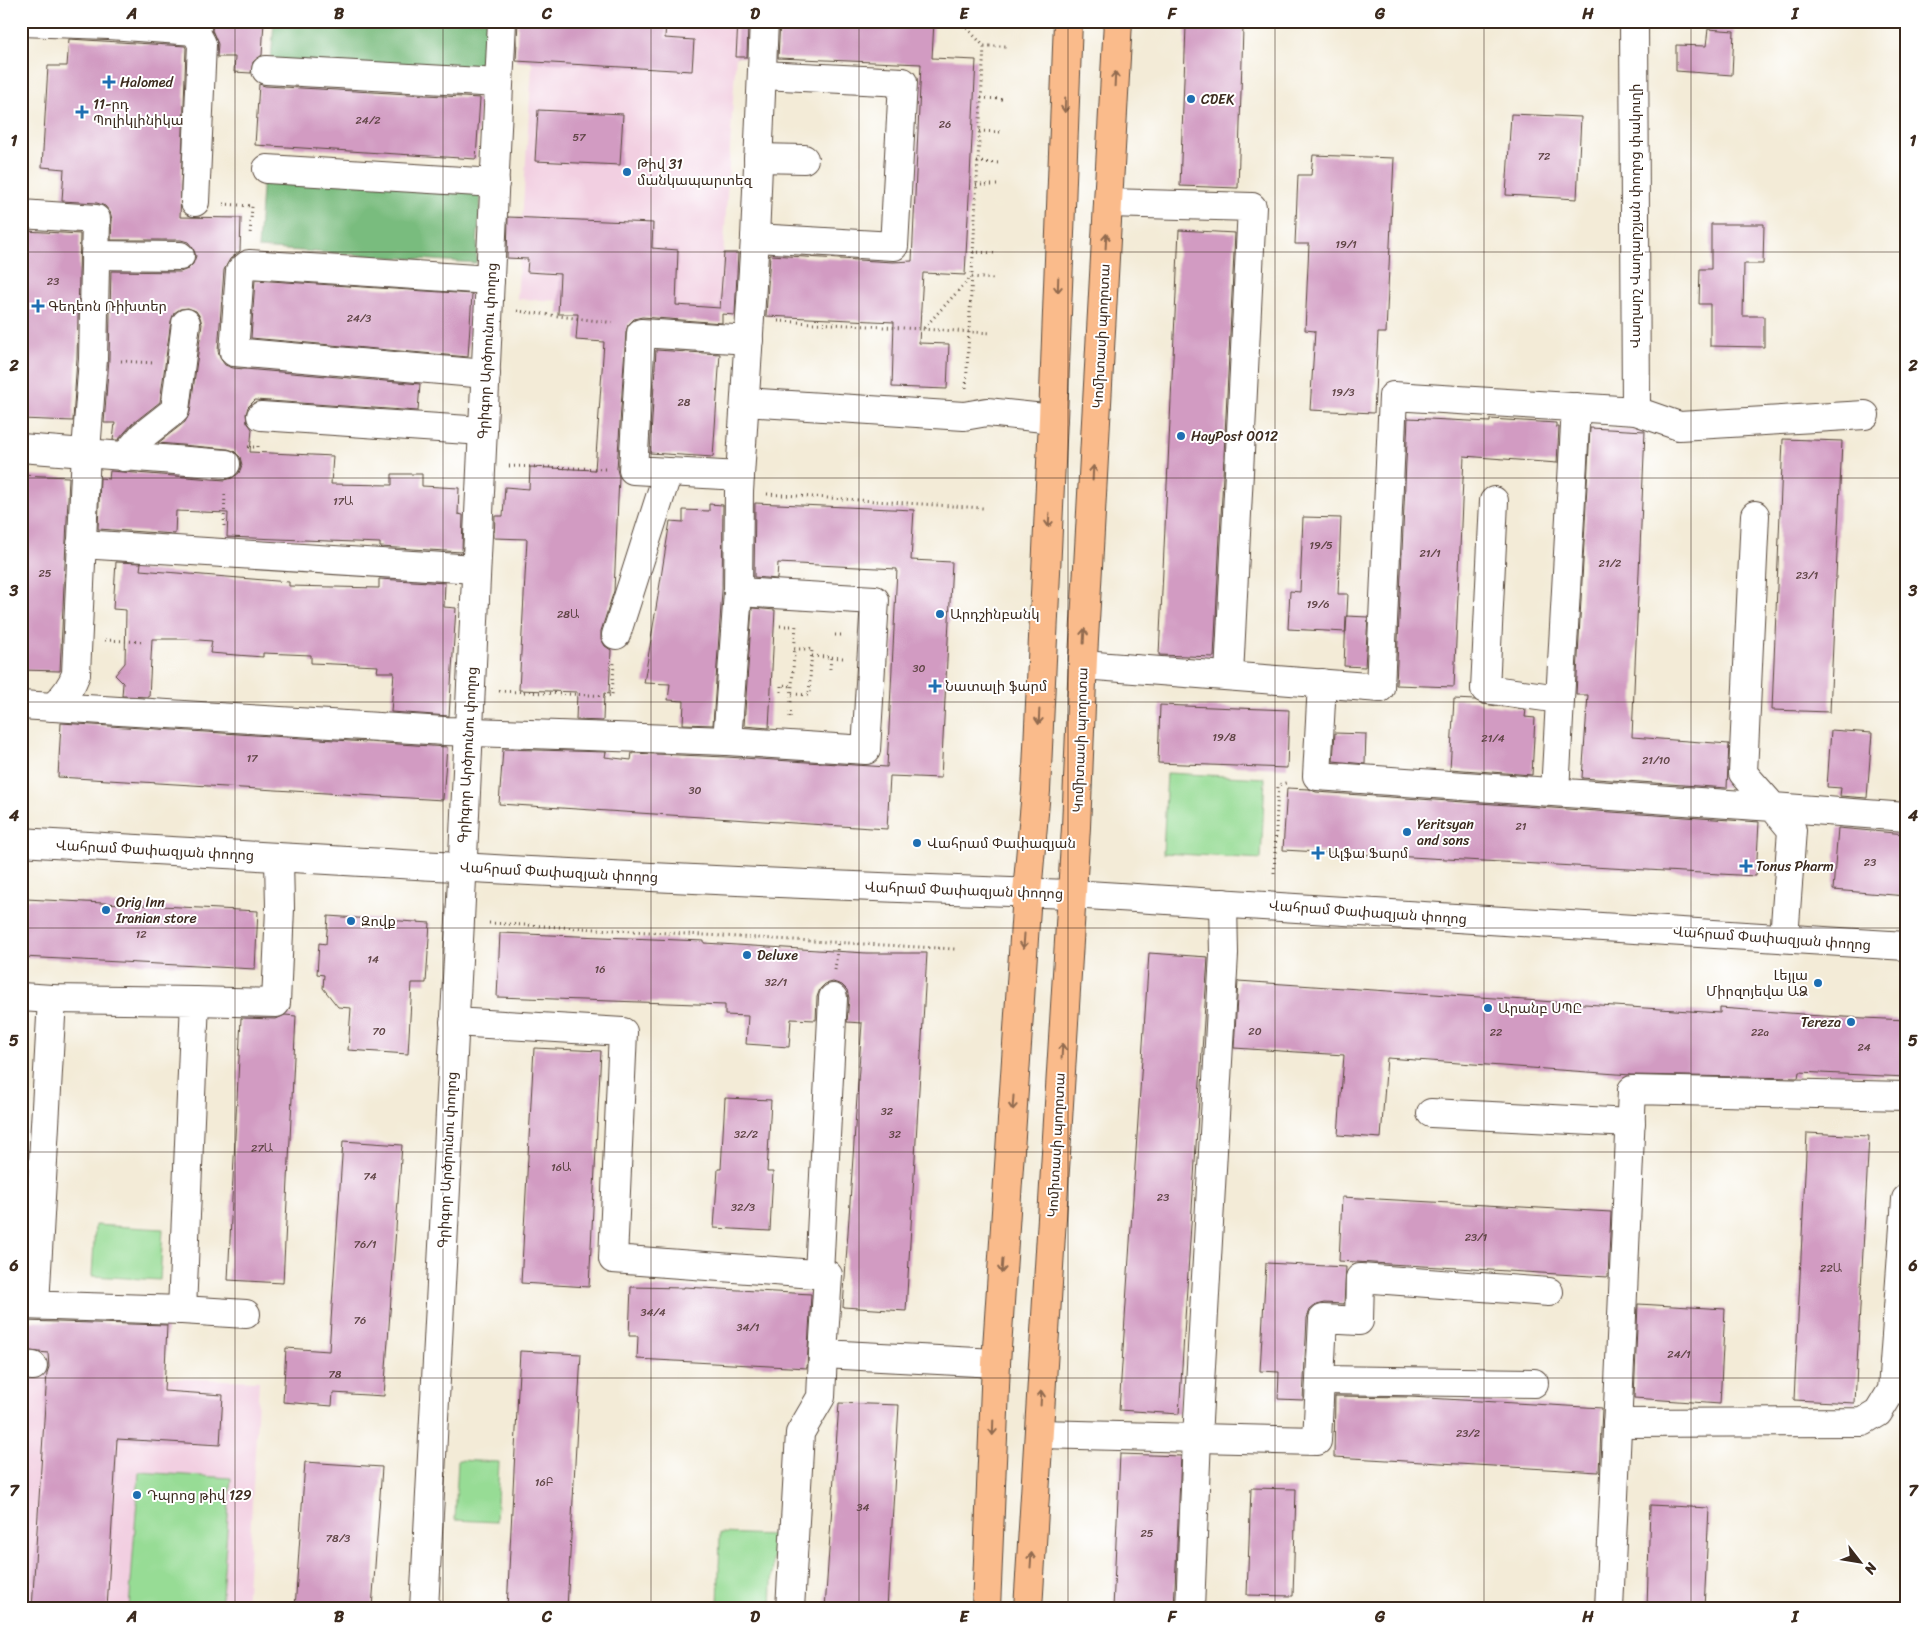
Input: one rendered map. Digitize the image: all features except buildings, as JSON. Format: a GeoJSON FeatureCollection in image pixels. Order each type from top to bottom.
{"type":"FeatureCollection","features":[{"type":"Feature","properties":{"kind":"main road"},"geometry":{"type":"LineString","coordinates":[[986,1609],[996,1363],[1027,893],[1036,791],[1053,419],[1068,21]]}},
{"type":"Feature","properties":{"kind":"main road","name":"Կոմիտասի պողոտա"},"geometry":{"type":"LineString","coordinates":[[1028,1609],[1072,894],[1118,21]]}},
{"type":"Feature","properties":{"kind":"street","name":"Գրիգոր Արծրունու փողոց"},"geometry":{"type":"LineString","coordinates":[[424,1609],[460,921],[502,21]]}},
{"type":"Feature","properties":{"kind":"street"},"geometry":{"type":"LineString","coordinates":[[728,741],[738,592],[739,484],[755,238],[764,21]]}},
{"type":"Feature","properties":{"kind":"street","name":"Վաղարշ Վաղարշյան փողոց փակուղի"},"geometry":{"type":"LineString","coordinates":[[1634,21],[1636,411]]}},
{"type":"Feature","properties":{"kind":"street"},"geometry":{"type":"LineString","coordinates":[[21,22],[197,26],[202,44],[195,202]]}},
{"type":"Feature","properties":{"kind":"street"},"geometry":{"type":"LineString","coordinates":[[266,70],[499,83]]}},
{"type":"Feature","properties":{"kind":"street"},"geometry":{"type":"LineString","coordinates":[[755,238],[894,246],[903,82],[762,75]]}},
{"type":"Feature","properties":{"kind":"street"},"geometry":{"type":"LineString","coordinates":[[758,158],[804,159]]}},
{"type":"Feature","properties":{"kind":"street"},"geometry":{"type":"LineString","coordinates":[[267,169],[495,184]]}},
{"type":"Feature","properties":{"kind":"street"},"geometry":{"type":"LineString","coordinates":[[1108,203],[1252,207],[1229,676]]}},
{"type":"Feature","properties":{"kind":"street"},"geometry":{"type":"LineString","coordinates":[[21,214],[96,219],[93,359],[81,544],[76,674],[72,685],[64,697],[53,707]]}},
{"type":"Feature","properties":{"kind":"street"},"geometry":{"type":"LineString","coordinates":[[96,255],[180,256]]}},
{"type":"Feature","properties":{"kind":"street"},"geometry":{"type":"LineString","coordinates":[[486,374],[234,352],[240,272],[249,264],[490,280]]}},
{"type":"Feature","properties":{"kind":"street"},"geometry":{"type":"LineString","coordinates":[[124,457],[142,436],[174,410],[186,323]]}},
{"type":"Feature","properties":{"kind":"street"},"geometry":{"type":"LineString","coordinates":[[739,484],[668,472],[633,470],[642,333],[749,330]]}},
{"type":"Feature","properties":{"kind":"street"},"geometry":{"type":"LineString","coordinates":[[1083,665],[1380,688],[1393,396],[1636,411],[1679,426],[1864,415]]}},
{"type":"Feature","properties":{"kind":"street"},"geometry":{"type":"LineString","coordinates":[[744,402],[964,416],[987,412],[1053,419]]}},
{"type":"Feature","properties":{"kind":"street"},"geometry":{"type":"LineString","coordinates":[[1555,792],[1576,407]]}},
{"type":"Feature","properties":{"kind":"street"},"geometry":{"type":"LineString","coordinates":[[261,416],[483,431]]}},
{"type":"Feature","properties":{"kind":"street"},"geometry":{"type":"LineString","coordinates":[[21,448],[226,464]]}},
{"type":"Feature","properties":{"kind":"street"},"geometry":{"type":"LineString","coordinates":[[616,635],[668,472]]}},
{"type":"Feature","properties":{"kind":"street"},"geometry":{"type":"LineString","coordinates":[[1494,501],[1485,689],[1560,698]]}},
{"type":"Feature","properties":{"kind":"street"},"geometry":{"type":"LineString","coordinates":[[1755,515],[1743,773],[1792,830],[1784,938]]}},
{"type":"Feature","properties":{"kind":"street"},"geometry":{"type":"LineString","coordinates":[[81,544],[475,570]]}},
{"type":"Feature","properties":{"kind":"street"},"geometry":{"type":"LineString","coordinates":[[21,705],[468,732],[728,741],[866,750],[875,600],[738,592]]}},
{"type":"Feature","properties":{"kind":"street"},"geometry":{"type":"LineString","coordinates":[[1322,683],[1317,776],[1906,817]]}},
{"type":"Feature","properties":{"kind":"street","name":"Վահրամ Փափազյան փողոց"},"geometry":{"type":"LineString","coordinates":[[21,842],[279,858],[1072,894],[1906,946]]}},
{"type":"Feature","properties":{"kind":"street"},"geometry":{"type":"LineString","coordinates":[[21,997],[276,1003],[280,908],[279,858]]}},
{"type":"Feature","properties":{"kind":"street"},"geometry":{"type":"LineString","coordinates":[[1190,1609],[1197,1438],[1224,954],[1223,903]]}},
{"type":"Feature","properties":{"kind":"street"},"geometry":{"type":"LineString","coordinates":[[819,1274],[833,998]]}},
{"type":"Feature","properties":{"kind":"street"},"geometry":{"type":"LineString","coordinates":[[52,999],[28,1305],[246,1314]]}},
{"type":"Feature","properties":{"kind":"street"},"geometry":{"type":"LineString","coordinates":[[182,1310],[195,1001]]}},
{"type":"Feature","properties":{"kind":"street"},"geometry":{"type":"LineString","coordinates":[[454,1022],[623,1032],[613,1259],[828,1275],[821,1397],[800,1432],[790,1609]]}},
{"type":"Feature","properties":{"kind":"street"},"geometry":{"type":"LineString","coordinates":[[1609,1609],[1632,1090],[1906,1096]]}},
{"type":"Feature","properties":{"kind":"street"},"geometry":{"type":"LineString","coordinates":[[1431,1113],[1630,1123]]}},
{"type":"Feature","properties":{"kind":"street"},"geometry":{"type":"LineString","coordinates":[[1617,1423],[1863,1422],[1878,1413],[1899,1390],[1906,1199]]}},
{"type":"Feature","properties":{"kind":"street"},"geometry":{"type":"LineString","coordinates":[[1039,1434],[1317,1441],[1323,1320],[1359,1322],[1360,1278],[1549,1292]]}},
{"type":"Feature","properties":{"kind":"street"},"geometry":{"type":"LineString","coordinates":[[823,1354],[996,1363]]}},
{"type":"Feature","properties":{"kind":"street"},"geometry":{"type":"LineString","coordinates":[[1321,1380],[1534,1383]]}},
{"type":"Feature","properties":{"kind":"path"},"geometry":{"type":"LineString","coordinates":[[960,21],[984,46],[1006,46]]}},
{"type":"Feature","properties":{"kind":"path"},"geometry":{"type":"LineString","coordinates":[[964,416],[984,46]]}},
{"type":"Feature","properties":{"kind":"path"},"geometry":{"type":"LineString","coordinates":[[981,98],[1003,99]]}},
{"type":"Feature","properties":{"kind":"path"},"geometry":{"type":"LineString","coordinates":[[979,131],[1001,132]]}},
{"type":"Feature","properties":{"kind":"path"},"geometry":{"type":"LineString","coordinates":[[977,162],[1000,163]]}},
{"type":"Feature","properties":{"kind":"path"},"geometry":{"type":"LineString","coordinates":[[976,185],[999,185]]}},
{"type":"Feature","properties":{"kind":"path"},"geometry":{"type":"LineString","coordinates":[[195,202],[252,206],[249,264]]}},
{"type":"Feature","properties":{"kind":"path"},"geometry":{"type":"LineString","coordinates":[[972,252],[996,254]]}},
{"type":"Feature","properties":{"kind":"path"},"geometry":{"type":"LineString","coordinates":[[923,329],[971,277],[994,278]]}},
{"type":"Feature","properties":{"kind":"path"},"geometry":{"type":"LineString","coordinates":[[488,308],[616,323],[642,333]]}},
{"type":"Feature","properties":{"kind":"path"},"geometry":{"type":"LineString","coordinates":[[749,330],[923,329],[992,333]]}},
{"type":"Feature","properties":{"kind":"path"},"geometry":{"type":"LineString","coordinates":[[93,359],[181,364]]}},
{"type":"Feature","properties":{"kind":"path"},"geometry":{"type":"LineString","coordinates":[[223,552],[226,464]]}},
{"type":"Feature","properties":{"kind":"path"},"geometry":{"type":"LineString","coordinates":[[481,465],[633,470]]}},
{"type":"Feature","properties":{"kind":"path"},"geometry":{"type":"LineString","coordinates":[[739,484],[982,508]]}},
{"type":"Feature","properties":{"kind":"path"},"geometry":{"type":"LineString","coordinates":[[780,626],[796,626]]}},
{"type":"Feature","properties":{"kind":"path"},"geometry":{"type":"LineString","coordinates":[[504,692],[612,696],[616,635]]}},
{"type":"Feature","properties":{"kind":"path"},"geometry":{"type":"LineString","coordinates":[[77,639],[144,642]]}},
{"type":"Feature","properties":{"kind":"path"},"geometry":{"type":"LineString","coordinates":[[794,647],[812,649],[809,695],[792,696],[792,686],[794,647]]}},
{"type":"Feature","properties":{"kind":"path"},"geometry":{"type":"LineString","coordinates":[[830,669],[831,657]]}},
{"type":"Feature","properties":{"kind":"path"},"geometry":{"type":"LineString","coordinates":[[781,692],[781,685],[792,686]]}},
{"type":"Feature","properties":{"kind":"path"},"geometry":{"type":"LineString","coordinates":[[1274,873],[1278,785],[1317,776]]}},
{"type":"Feature","properties":{"kind":"path"},"geometry":{"type":"LineString","coordinates":[[460,921],[955,949]]}},
{"type":"Feature","properties":{"kind":"shaded area","name":"Թիվ 31 մանկապարտեզ"},"geometry":{"type":"Polygon","coordinates":[[[535,21],[738,21],[720,307],[517,299],[535,21]]]}},
{"type":"Feature","properties":{"kind":"shaded area","name":"Դպրոց թիվ 129"},"geometry":{"type":"Polygon","coordinates":[[[21,1374],[259,1381],[246,1609],[21,1609],[21,1374]]]}},
{"type":"Feature","properties":{"kind":"green space"},"geometry":{"type":"Polygon","coordinates":[[[274,21],[493,21],[489,75],[271,61],[274,21]]]}},
{"type":"Feature","properties":{"kind":"green space"},"geometry":{"type":"Polygon","coordinates":[[[263,174],[481,189],[476,263],[258,248],[263,174]]]}},
{"type":"Feature","properties":{"kind":"green space"},"geometry":{"type":"Polygon","coordinates":[[[1167,773],[1265,778],[1261,859],[1163,853],[1167,773]]]}},
{"type":"Feature","properties":{"kind":"green space"},"geometry":{"type":"Polygon","coordinates":[[[95,1225],[163,1229],[160,1280],[92,1276],[95,1225]]]}},
{"type":"Feature","properties":{"kind":"green space"},"geometry":{"type":"Polygon","coordinates":[[[458,1460],[499,1462],[496,1522],[455,1520],[458,1460]]]}},
{"type":"Feature","properties":{"kind":"green space"},"geometry":{"type":"Polygon","coordinates":[[[139,1472],[231,1478],[221,1609],[129,1609],[139,1472]]]}},
{"type":"Feature","properties":{"kind":"green space"},"geometry":{"type":"Polygon","coordinates":[[[720,1533],[774,1535],[771,1609],[718,1609],[720,1533]]]}},
{"type":"Feature","properties":{"kind":"place","name":"Halomed"},"geometry":{"type":"Point","coordinates":[109,82]}},
{"type":"Feature","properties":{"kind":"place","name":"CDEK"},"geometry":{"type":"Point","coordinates":[1191,99]}},
{"type":"Feature","properties":{"kind":"place","name":"11-րդ Պոլիկլինիկա"},"geometry":{"type":"Point","coordinates":[82,112]}},
{"type":"Feature","properties":{"kind":"place","name":"Թիվ 31 մանկապարտեզ"},"geometry":{"type":"Point","coordinates":[627,172]}},
{"type":"Feature","properties":{"kind":"place","name":"Գեդեոն Ռիխտեր"},"geometry":{"type":"Point","coordinates":[38,306]}},
{"type":"Feature","properties":{"kind":"place","name":"HayPost 0012"},"geometry":{"type":"Point","coordinates":[1181,436]}},
{"type":"Feature","properties":{"kind":"place","name":"Արդշինբանկ"},"geometry":{"type":"Point","coordinates":[940,614]}},
{"type":"Feature","properties":{"kind":"place","name":"Նատալի ֆարմ"},"geometry":{"type":"Point","coordinates":[935,686]}},
{"type":"Feature","properties":{"kind":"place","name":"Yeritsyan and sons"},"geometry":{"type":"Point","coordinates":[1407,832]}},
{"type":"Feature","properties":{"kind":"place","name":"Վահրամ Փափազյան"},"geometry":{"type":"Point","coordinates":[917,843]}},
{"type":"Feature","properties":{"kind":"place","name":"Ալֆա Ֆարմ"},"geometry":{"type":"Point","coordinates":[1318,853]}},
{"type":"Feature","properties":{"kind":"place","name":"Tonus Pharm"},"geometry":{"type":"Point","coordinates":[1746,866]}},
{"type":"Feature","properties":{"kind":"place","name":"Orig Inn Iranian store"},"geometry":{"type":"Point","coordinates":[106,910]}},
{"type":"Feature","properties":{"kind":"place","name":"Զովք"},"geometry":{"type":"Point","coordinates":[351,921]}},
{"type":"Feature","properties":{"kind":"place","name":"Deluxe"},"geometry":{"type":"Point","coordinates":[747,955]}},
{"type":"Feature","properties":{"kind":"place","name":"Լեյլա Միրզոյեվա ԱՁ"},"geometry":{"type":"Point","coordinates":[1818,983]}},
{"type":"Feature","properties":{"kind":"place","name":"Արանբ ՍՊԸ"},"geometry":{"type":"Point","coordinates":[1488,1008]}},
{"type":"Feature","properties":{"kind":"place","name":"Tereza"},"geometry":{"type":"Point","coordinates":[1851,1022]}},
{"type":"Feature","properties":{"kind":"place","name":"Դպրոց թիվ 129"},"geometry":{"type":"Point","coordinates":[137,1495]}}]}
